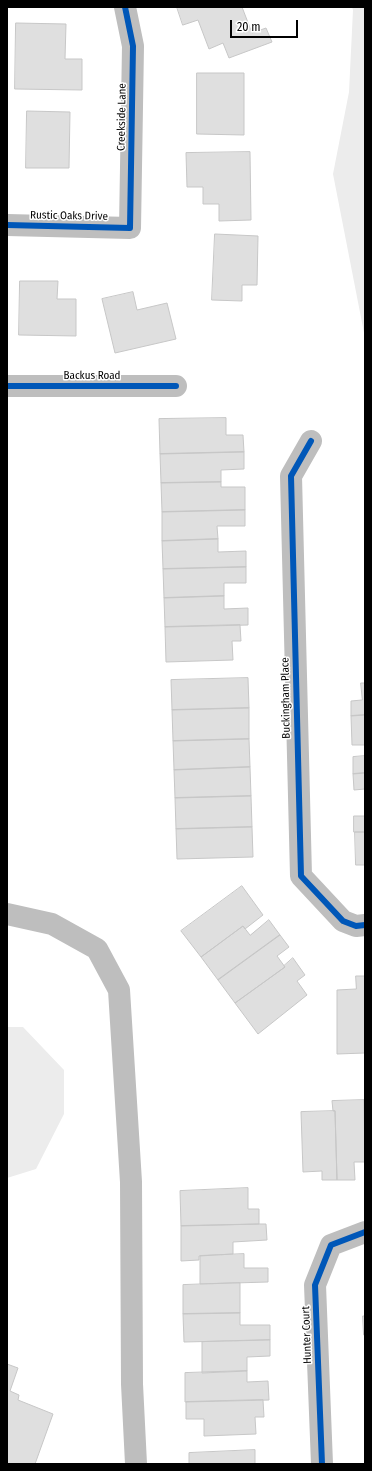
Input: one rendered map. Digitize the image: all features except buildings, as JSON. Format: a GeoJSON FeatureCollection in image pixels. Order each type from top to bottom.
{"type":"FeatureCollection","features":[{"type":"Feature","properties":{"kind":"street","name":"Creekside Lane"},"geometry":{"type":"LineString","coordinates":[[125,7],[133,46],[130,228]]}},
{"type":"Feature","properties":{"kind":"street","name":"Rustic Oaks Drive"},"geometry":{"type":"LineString","coordinates":[[7,225],[130,228]]}},
{"type":"Feature","properties":{"kind":"street","name":"Backus Road"},"geometry":{"type":"LineString","coordinates":[[7,386],[176,386]]}},
{"type":"Feature","properties":{"kind":"street","name":"Buckingham Place"},"geometry":{"type":"LineString","coordinates":[[311,441],[291,476],[301,876],[343,922],[356,926],[365,926]]}},
{"type":"Feature","properties":{"kind":"street"},"geometry":{"type":"LineString","coordinates":[[7,914],[52,924],[97,949],[119,990],[131,1182],[132,1384],[136,1464]]}},
{"type":"Feature","properties":{"kind":"street","name":"Hunter Court"},"geometry":{"type":"LineString","coordinates":[[322,1464],[315,1285],[331,1245],[365,1232]]}},
{"type":"Feature","properties":{"kind":"shaded area"},"geometry":{"type":"Polygon","coordinates":[[[352,7],[365,7],[365,338],[333,174],[349,92],[352,7]]]}},
{"type":"Feature","properties":{"kind":"shaded area"},"geometry":{"type":"Polygon","coordinates":[[[7,1027],[23,1027],[64,1070],[64,1114],[36,1169],[7,1178],[7,1027]]]}},
{"type":"Feature","properties":{"kind":"cycle path"},"geometry":{"type":"LineString","coordinates":[[7,225],[130,228],[133,46],[125,7]]}},
{"type":"Feature","properties":{"kind":"cycle path"},"geometry":{"type":"LineString","coordinates":[[7,386],[176,386]]}},
{"type":"Feature","properties":{"kind":"cycle path"},"geometry":{"type":"LineString","coordinates":[[311,441],[291,476],[301,876],[343,921],[356,926],[365,925]]}},
{"type":"Feature","properties":{"kind":"cycle path"},"geometry":{"type":"LineString","coordinates":[[322,1464],[315,1285],[331,1245],[365,1232]]}}]}
